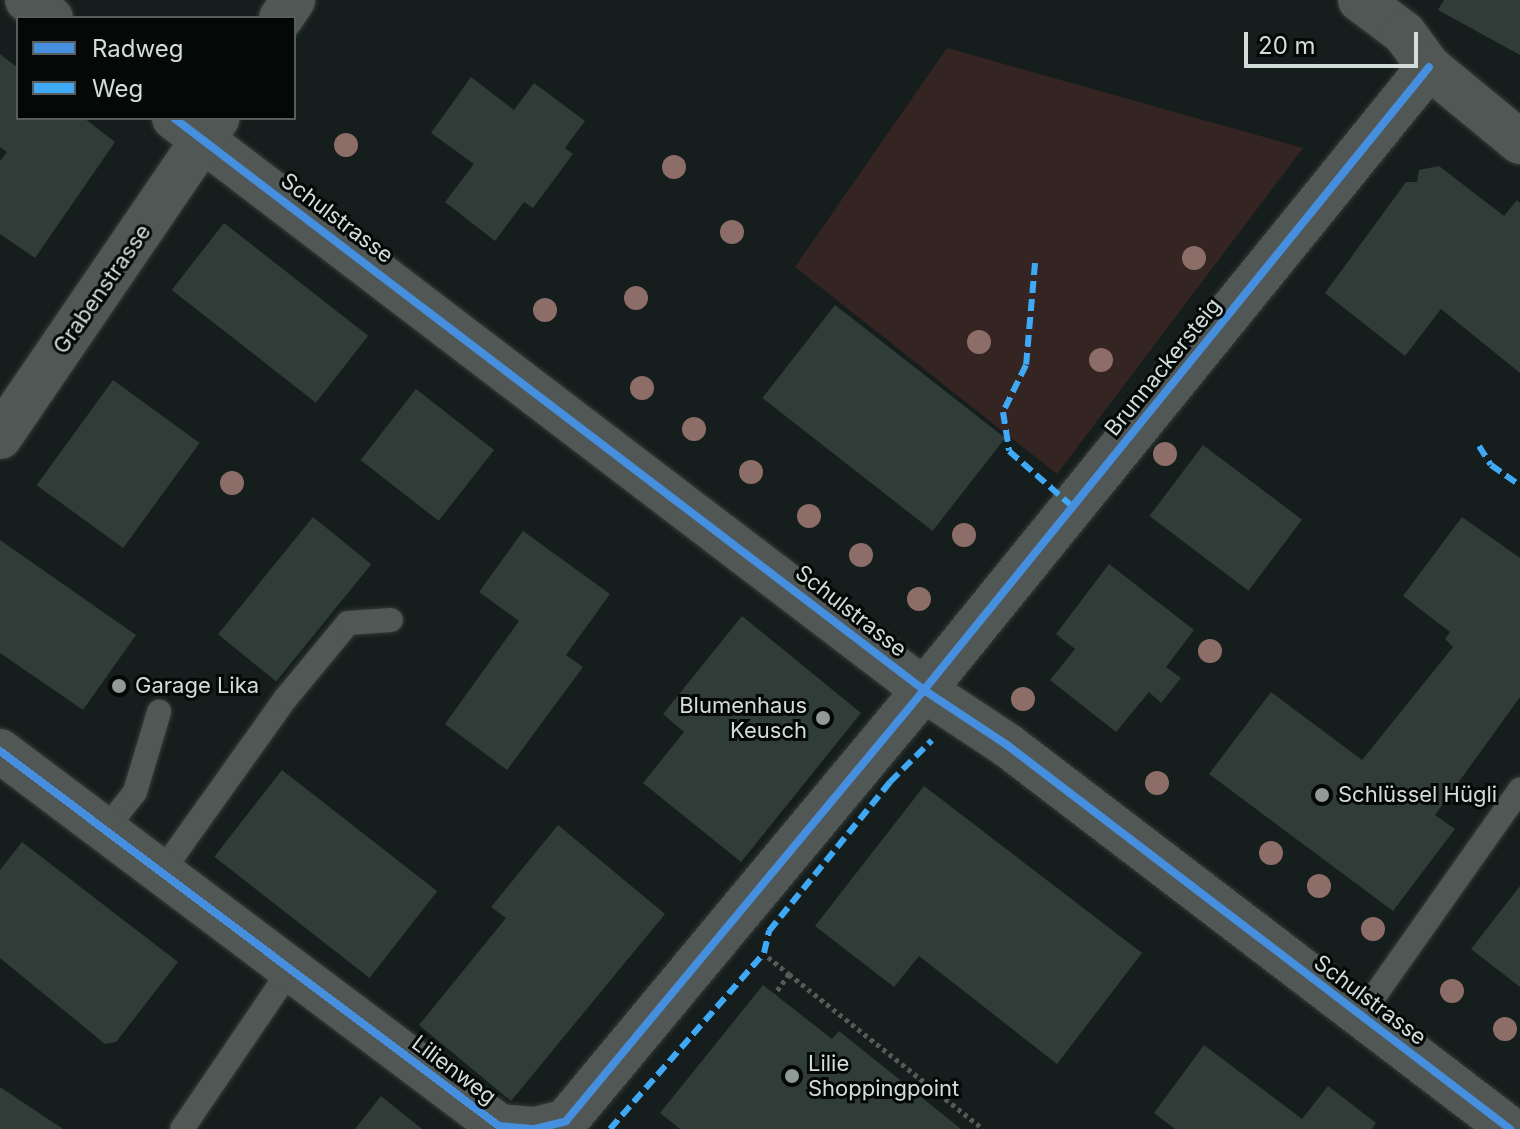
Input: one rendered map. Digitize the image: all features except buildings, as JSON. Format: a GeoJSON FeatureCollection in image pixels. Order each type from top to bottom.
{"type":"FeatureCollection","features":[{"type":"Feature","properties":{"kind":"street"},"geometry":{"type":"LineString","coordinates":[[27,0],[48,16]]}},
{"type":"Feature","properties":{"kind":"street"},"geometry":{"type":"LineString","coordinates":[[1360,0],[1406,16],[1429,67],[1520,142]]}},
{"type":"Feature","properties":{"kind":"street","name":"Brunnackersteig"},"geometry":{"type":"LineString","coordinates":[[924,690],[1429,67]]}},
{"type":"Feature","properties":{"kind":"street","name":"Schulstrasse"},"geometry":{"type":"LineString","coordinates":[[198,125],[924,690],[1007,745],[1510,1129]]}},
{"type":"Feature","properties":{"kind":"street","name":"Grabenstrasse"},"geometry":{"type":"LineString","coordinates":[[0,437],[198,125]]}},
{"type":"Feature","properties":{"kind":"street","name":"Lilienweg"},"geometry":{"type":"LineString","coordinates":[[0,751],[499,1126],[535,1129],[564,1125],[924,690]]}},
{"type":"Feature","properties":{"kind":"lane"},"geometry":{"type":"LineString","coordinates":[[161,873],[286,698],[348,623],[391,620]]}},
{"type":"Feature","properties":{"kind":"lane"},"geometry":{"type":"LineString","coordinates":[[105,830],[135,792],[159,712]]}},
{"type":"Feature","properties":{"kind":"lane"},"geometry":{"type":"LineString","coordinates":[[1361,1015],[1520,790]]}},
{"type":"Feature","properties":{"kind":"lane"},"geometry":{"type":"LineString","coordinates":[[182,1129],[290,970]]}},
{"type":"Feature","properties":{"kind":"path"},"geometry":{"type":"LineString","coordinates":[[789,974],[983,1129]]}},
{"type":"Feature","properties":{"kind":"shaded area"},"geometry":{"type":"Polygon","coordinates":[[[947,48],[1303,148],[1057,474],[795,267],[947,48]]]}},
{"type":"Feature","properties":{"kind":"marked path"},"geometry":{"type":"LineString","coordinates":[[1035,263],[1026,365],[1003,412],[1009,451],[1073,507]]}},
{"type":"Feature","properties":{"kind":"marked path"},"geometry":{"type":"LineString","coordinates":[[1479,446],[1491,465],[1520,485]]}},
{"type":"Feature","properties":{"kind":"marked path"},"geometry":{"type":"LineString","coordinates":[[610,1129],[764,953],[769,931],[890,782],[932,740]]}},
{"type":"Feature","properties":{"kind":"cycle path"},"geometry":{"type":"LineString","coordinates":[[0,751],[499,1126],[535,1129],[566,1121],[924,690],[1429,67]]}},
{"type":"Feature","properties":{"kind":"cycle path"},"geometry":{"type":"LineString","coordinates":[[177,120],[924,690],[1007,745],[1510,1129]]}},
{"type":"Feature","properties":{"kind":"place","name":"Garage Lika"},"geometry":{"type":"Point","coordinates":[119,686]}},
{"type":"Feature","properties":{"kind":"place","name":"Blumenhaus Keusch"},"geometry":{"type":"Point","coordinates":[823,718]}},
{"type":"Feature","properties":{"kind":"place","name":"Schlüssel Hügli"},"geometry":{"type":"Point","coordinates":[1322,795]}},
{"type":"Feature","properties":{"kind":"place","name":"Lilie Shoppingpoint"},"geometry":{"type":"Point","coordinates":[792,1076]}}]}
